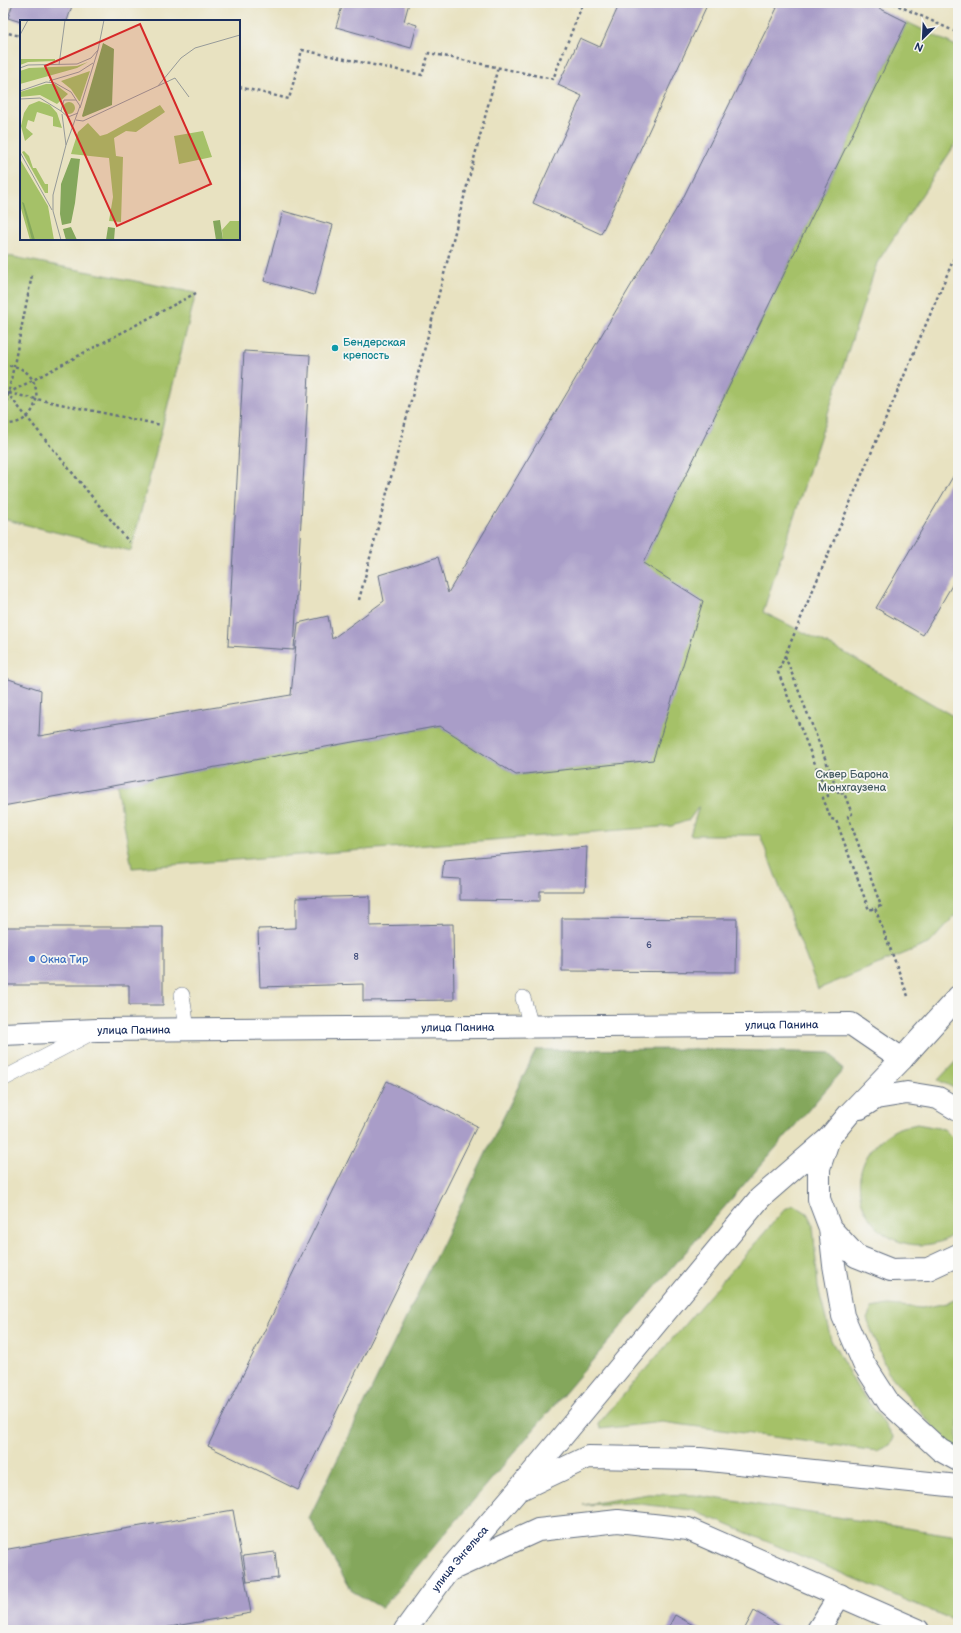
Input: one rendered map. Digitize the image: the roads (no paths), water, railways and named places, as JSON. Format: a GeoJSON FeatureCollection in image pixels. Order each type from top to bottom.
{"type":"FeatureCollection","features":[{"type":"Feature","properties":{"kind":"street"},"geometry":{"type":"LineString","coordinates":[[958,997],[902,1059],[849,1114],[829,1138],[819,1168],[819,1199],[830,1228],[834,1265],[843,1316],[864,1364],[889,1403],[940,1450],[958,1460]]}},
{"type":"Feature","properties":{"kind":"street","name":"улица Панина"},"geometry":{"type":"LineString","coordinates":[[3,1034],[97,1030],[851,1024],[902,1059]]}},
{"type":"Feature","properties":{"kind":"street"},"geometry":{"type":"LineString","coordinates":[[849,1114],[876,1098],[907,1092],[938,1098],[958,1110]]}},
{"type":"Feature","properties":{"kind":"street","name":"улица Энгельса"},"geometry":{"type":"LineString","coordinates":[[405,1630],[448,1571],[518,1490],[760,1198],[829,1138]]}},
{"type":"Feature","properties":{"kind":"street"},"geometry":{"type":"LineString","coordinates":[[830,1228],[856,1256],[891,1270],[928,1269],[958,1255]]}},
{"type":"Feature","properties":{"kind":"street"},"geometry":{"type":"LineString","coordinates":[[518,1490],[588,1457],[700,1459],[958,1486]]}},
{"type":"Feature","properties":{"kind":"street"},"geometry":{"type":"LineString","coordinates":[[448,1571],[538,1530],[618,1521],[688,1529],[918,1630]]}},
{"type":"Feature","properties":{"kind":"street"},"geometry":{"type":"LineString","coordinates":[[818,1630],[840,1595]]}},
{"type":"Feature","properties":{"kind":"lane"},"geometry":{"type":"LineString","coordinates":[[182,995],[187,1029]]}},
{"type":"Feature","properties":{"kind":"lane"},"geometry":{"type":"LineString","coordinates":[[523,998],[532,1026]]}},
{"type":"Feature","properties":{"kind":"lane"},"geometry":{"type":"LineString","coordinates":[[3,1079],[97,1030]]}},
{"type":"Feature","properties":{"kind":"place","name":"Бендерская крепость"},"geometry":{"type":"Point","coordinates":[335,348]}},
{"type":"Feature","properties":{"kind":"place","name":"Окна Тир"},"geometry":{"type":"Point","coordinates":[32,959]}},
{"type":"Feature","properties":{"kind":"park label","name":"Сквер Барона Мюнхгаузена"},"geometry":{"type":"Point","coordinates":[852,780]}}]}
